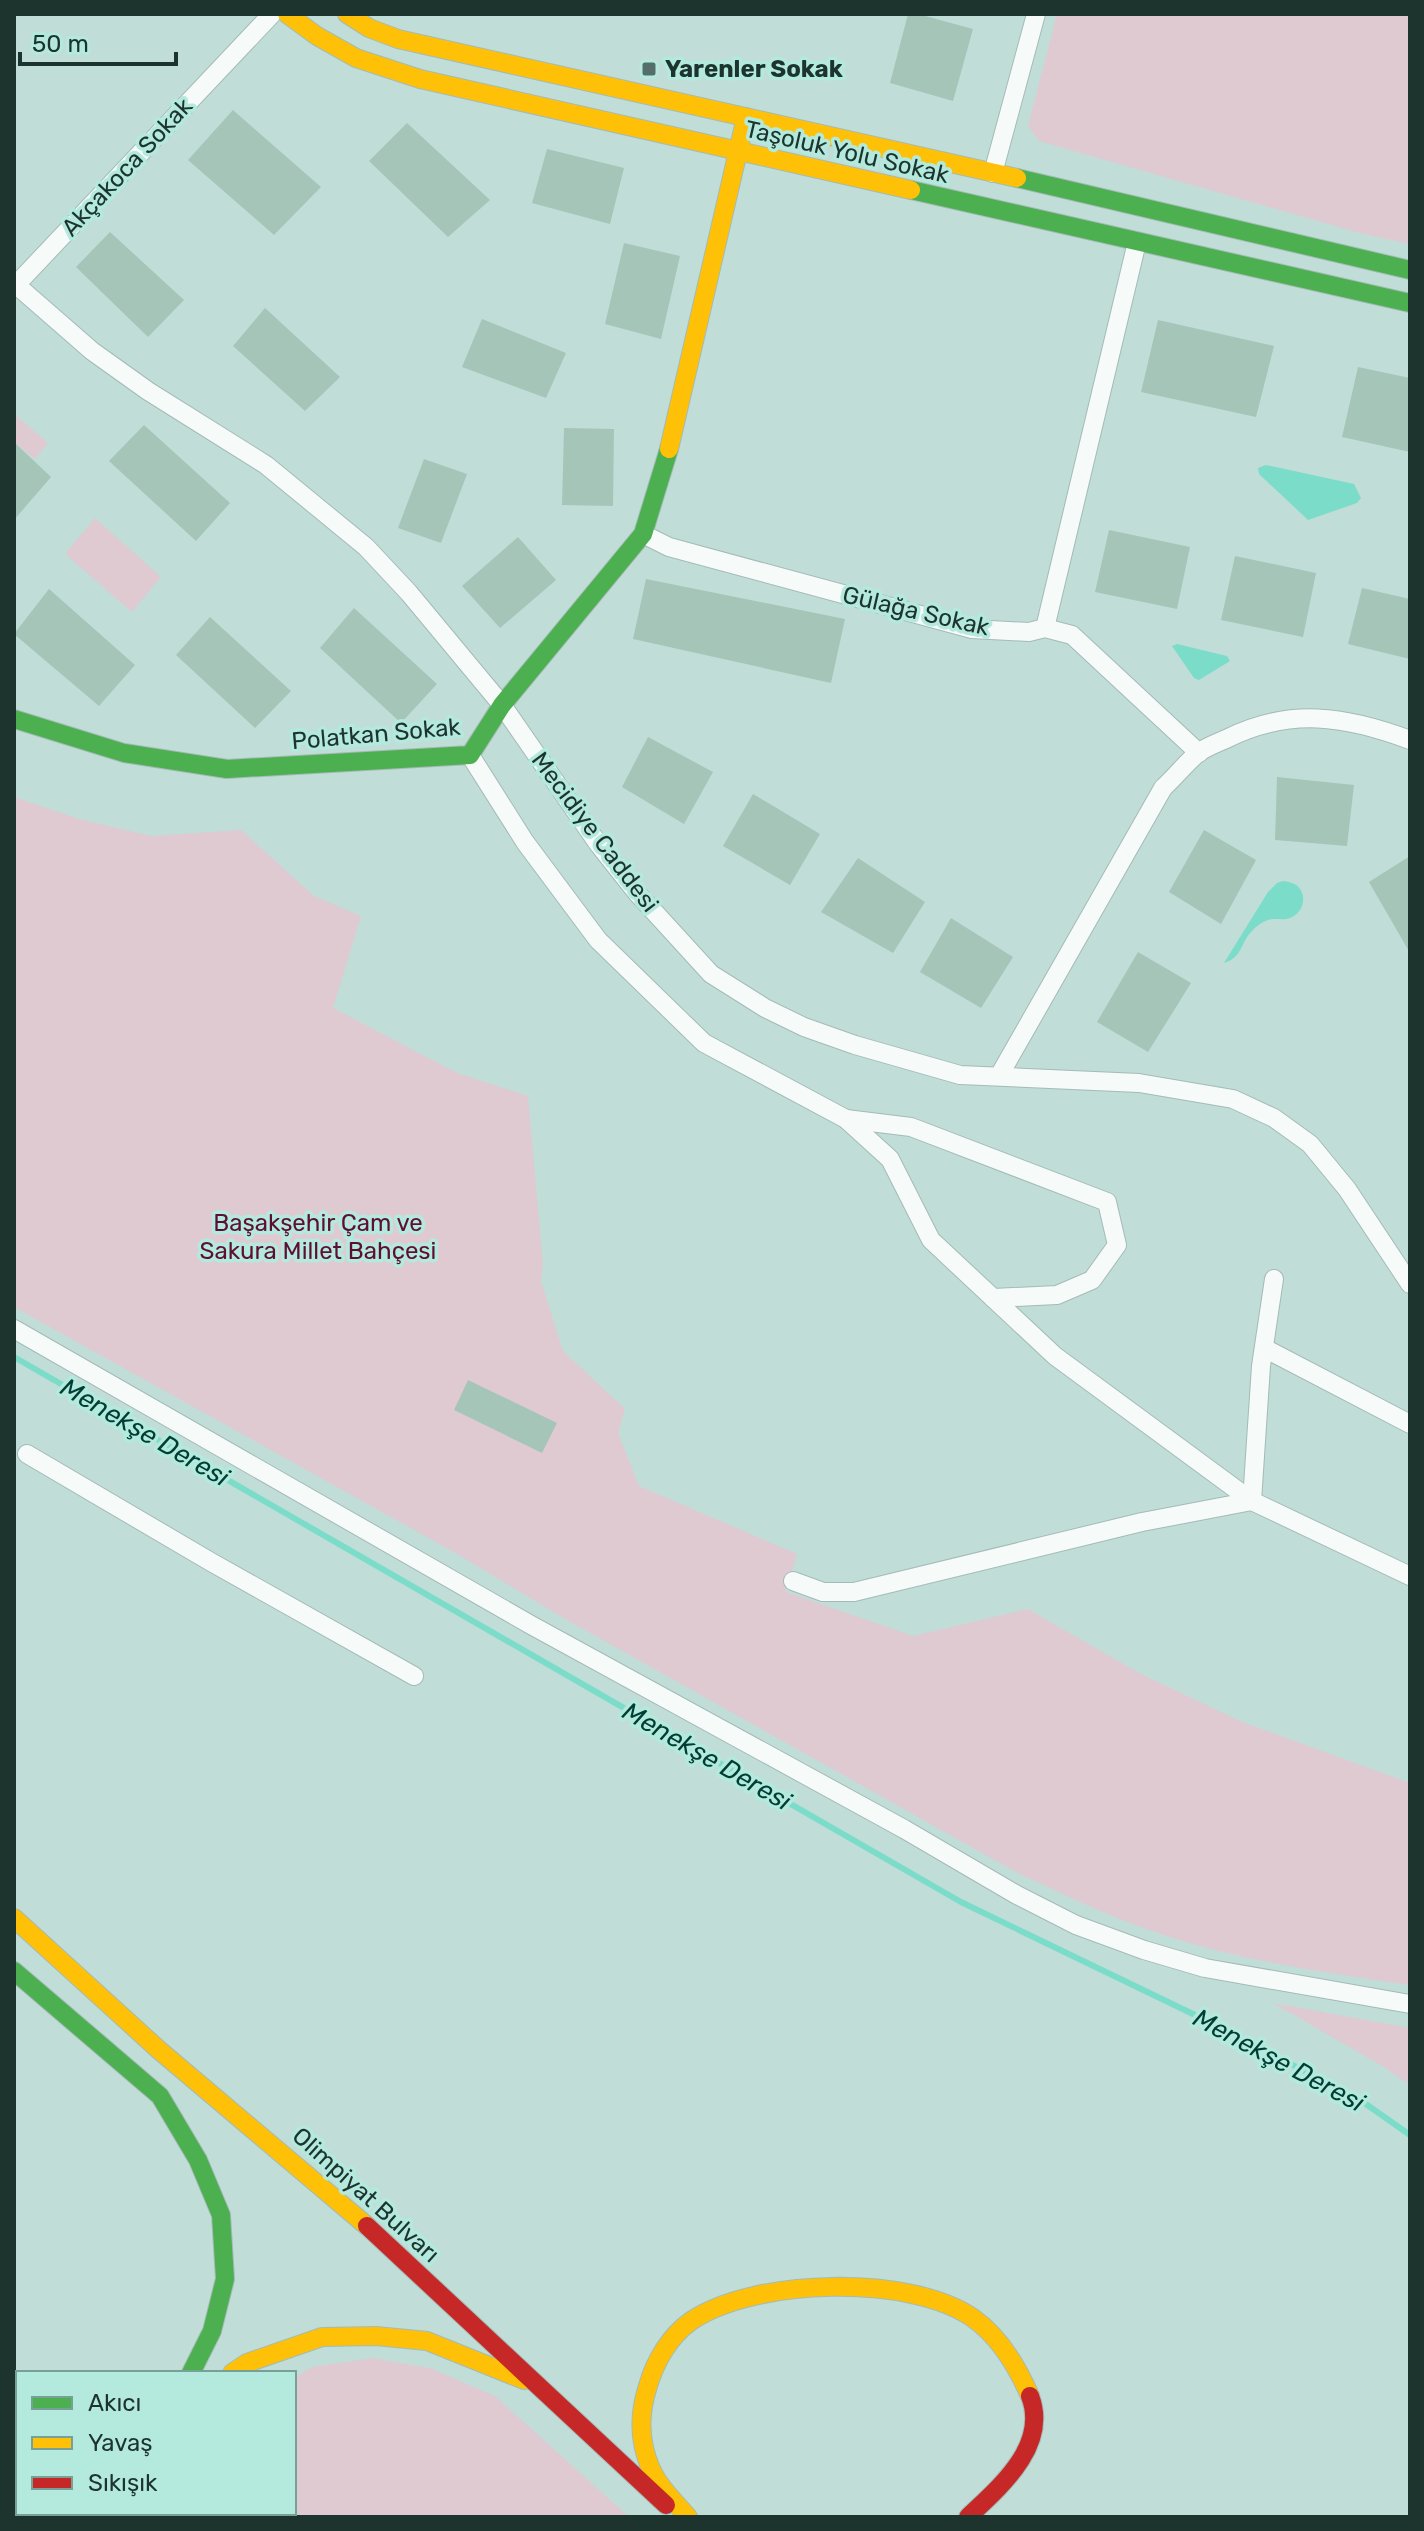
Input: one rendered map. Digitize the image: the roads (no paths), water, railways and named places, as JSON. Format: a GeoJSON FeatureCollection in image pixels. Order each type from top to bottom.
{"type":"FeatureCollection","features":[{"type":"Feature","properties":{"kind":"main road","name":"Taşoluk Yolu Sokak"},"geometry":{"type":"LineString","coordinates":[[287,14],[317,36],[356,58],[420,79],[1410,303]]}},
{"type":"Feature","properties":{"kind":"main road","name":"Taşoluk Yolu Sokak"},"geometry":{"type":"LineString","coordinates":[[347,14],[369,28],[398,39],[1410,270]]}},
{"type":"Feature","properties":{"kind":"main road"},"geometry":{"type":"LineString","coordinates":[[643,534],[666,464],[746,117]]}},
{"type":"Feature","properties":{"kind":"main road","name":"Polatkan Sokak"},"geometry":{"type":"LineString","coordinates":[[14,719],[124,753],[227,769],[470,755],[502,705],[643,534]]}},
{"type":"Feature","properties":{"kind":"main road","name":"Olimpiyat Bulvarı"},"geometry":{"type":"LineString","coordinates":[[14,1918],[159,2050],[352,2212],[678,2517]]}},
{"type":"Feature","properties":{"kind":"main road"},"geometry":{"type":"LineString","coordinates":[[14,1971],[160,2096],[198,2160],[221,2215],[225,2279],[212,2331],[192,2371]]}},
{"type":"Feature","properties":{"kind":"main road"},"geometry":{"type":"LineString","coordinates":[[688,2517],[652,2471],[641,2438],[641,2405],[651,2374],[668,2343],[693,2319],[739,2298],[789,2288],[879,2290],[925,2299],[954,2308],[992,2332],[1011,2357],[1029,2390],[1036,2420],[1031,2442],[1015,2466],[968,2517]]}},
{"type":"Feature","properties":{"kind":"main road"},"geometry":{"type":"LineString","coordinates":[[235,2371],[247,2363],[322,2337],[376,2336],[427,2341],[541,2387]]}},
{"type":"Feature","properties":{"kind":"street","name":"Akçakoca Sokak"},"geometry":{"type":"LineString","coordinates":[[14,285],[272,14]]}},
{"type":"Feature","properties":{"kind":"street"},"geometry":{"type":"LineString","coordinates":[[993,173],[1036,14]]}},
{"type":"Feature","properties":{"kind":"street"},"geometry":{"type":"LineString","coordinates":[[1045,628],[1137,242]]}},
{"type":"Feature","properties":{"kind":"street","name":"Mecidiye Caddesi"},"geometry":{"type":"LineString","coordinates":[[14,285],[92,351],[148,391],[266,465],[356,538],[409,593],[502,705],[599,845],[637,893],[711,974],[765,1008],[804,1027],[960,1075],[1139,1083],[1233,1099],[1274,1118],[1310,1144],[1347,1189],[1410,1284]]}},
{"type":"Feature","properties":{"kind":"street","name":"Gülağa Sokak"},"geometry":{"type":"LineString","coordinates":[[643,534],[669,547],[972,629],[1029,632],[1045,628],[1072,635],[1199,753]]}},
{"type":"Feature","properties":{"kind":"street"},"geometry":{"type":"LineString","coordinates":[[999,1076],[1163,788],[1199,753],[1240,732],[1275,721],[1314,717],[1371,725],[1410,740]]}},
{"type":"Feature","properties":{"kind":"street"},"geometry":{"type":"LineString","coordinates":[[470,755],[525,842],[598,940],[704,1043],[846,1119],[890,1159],[931,1240],[1055,1356],[1252,1501],[1410,1576]]}},
{"type":"Feature","properties":{"kind":"street"},"geometry":{"type":"LineString","coordinates":[[846,1119],[911,1127],[1107,1202],[1117,1245],[1092,1280],[1057,1295],[993,1298]]}},
{"type":"Feature","properties":{"kind":"street"},"geometry":{"type":"LineString","coordinates":[[1252,1501],[1264,1348],[1274,1279]]}},
{"type":"Feature","properties":{"kind":"street"},"geometry":{"type":"LineString","coordinates":[[14,1329],[531,1625],[1076,1925],[1205,1968],[1410,2004]]}},
{"type":"Feature","properties":{"kind":"street"},"geometry":{"type":"LineString","coordinates":[[1264,1348],[1410,1424]]}},
{"type":"Feature","properties":{"kind":"street"},"geometry":{"type":"LineString","coordinates":[[27,1454],[414,1676]]}},
{"type":"Feature","properties":{"kind":"street"},"geometry":{"type":"LineString","coordinates":[[793,1581],[823,1592],[854,1592],[1142,1522],[1252,1501]]}},
{"type":"Feature","properties":{"kind":"waterway","name":"Menekşe Deresi"},"geometry":{"type":"LineString","coordinates":[[14,1357],[961,1902],[1222,2028],[1363,2102],[1410,2135]]}},
{"type":"Feature","properties":{"kind":"place","name":"Yarenler Sokak"},"geometry":{"type":"Point","coordinates":[649,69]}},
{"type":"Feature","properties":{"kind":"park label","name":"Başakşehir Çam ve Sakura Millet Bahçesi"},"geometry":{"type":"Point","coordinates":[318,1237]}}]}
